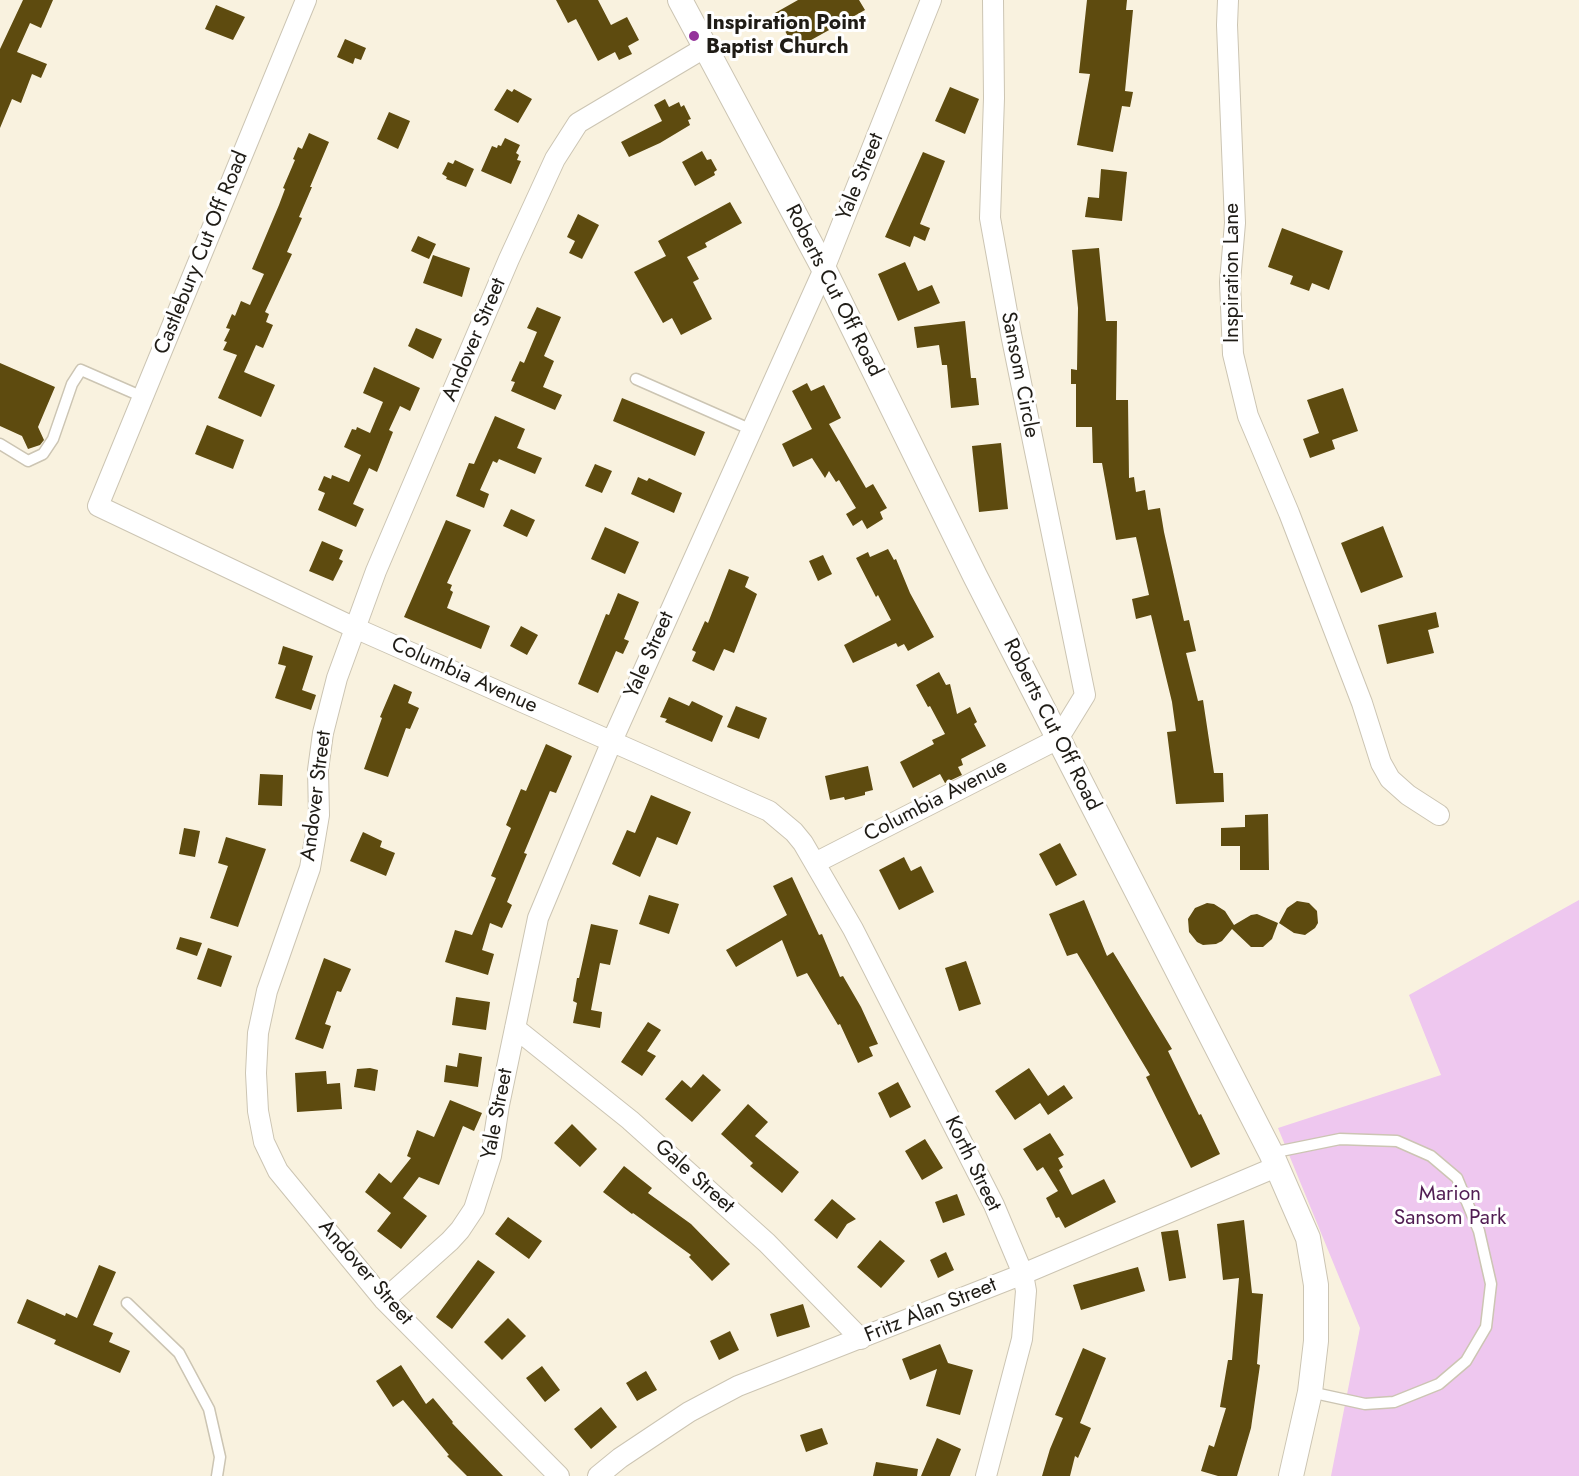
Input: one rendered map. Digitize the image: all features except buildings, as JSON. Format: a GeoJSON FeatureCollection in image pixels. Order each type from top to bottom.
{"type":"FeatureCollection","features":[{"type":"Feature","properties":{"kind":"street","name":"Castlebury Cut Off Road"},"geometry":{"type":"LineString","coordinates":[[98,506],[306,0]]}},
{"type":"Feature","properties":{"kind":"street","name":"Roberts Cut Off Road"},"geometry":{"type":"LineString","coordinates":[[680,0],[824,269],[1058,739],[1273,1160],[1308,1239],[1316,1285],[1316,1341],[1310,1392],[1291,1476]]}},
{"type":"Feature","properties":{"kind":"street","name":"Yale Street"},"geometry":{"type":"LineString","coordinates":[[384,1300],[450,1241],[474,1209],[491,1156],[499,1105],[538,918],[612,741],[824,269],[931,0]]}},
{"type":"Feature","properties":{"kind":"street","name":"Sansom Circle"},"geometry":{"type":"LineString","coordinates":[[993,0],[994,98],[990,218],[1011,334],[1085,695],[1058,739]]}},
{"type":"Feature","properties":{"kind":"street","name":"Inspiration Lane"},"geometry":{"type":"LineString","coordinates":[[1228,0],[1235,223],[1230,282],[1233,354],[1248,416],[1289,513],[1362,703],[1381,763],[1390,779],[1408,795],[1439,815]]}},
{"type":"Feature","properties":{"kind":"street","name":"Andover Street"},"geometry":{"type":"LineString","coordinates":[[559,1476],[384,1300],[278,1171],[264,1142],[258,1111],[256,1073],[258,1033],[267,991],[310,868],[319,815],[318,770],[323,733],[337,678],[385,550],[555,159],[578,123],[706,47]]}},
{"type":"Feature","properties":{"kind":"street","name":"Columbia Avenue"},"geometry":{"type":"LineString","coordinates":[[98,506],[355,628],[769,812],[794,832],[818,868],[1058,739]]}},
{"type":"Feature","properties":{"kind":"street","name":"Korth Street"},"geometry":{"type":"LineString","coordinates":[[818,868],[853,929],[994,1205],[1023,1274],[1026,1291],[1022,1340],[986,1476]]}},
{"type":"Feature","properties":{"kind":"street","name":"Gale Street"},"geometry":{"type":"LineString","coordinates":[[515,1028],[656,1143],[767,1243],[861,1339]]}},
{"type":"Feature","properties":{"kind":"street","name":"Fritz Alan Street"},"geometry":{"type":"LineString","coordinates":[[598,1476],[620,1458],[689,1412],[738,1386],[1023,1274],[1273,1160]]}},
{"type":"Feature","properties":{"kind":"lane"},"geometry":{"type":"LineString","coordinates":[[0,444],[28,461],[43,454],[53,439],[72,384],[81,370],[142,397]]}},
{"type":"Feature","properties":{"kind":"lane"},"geometry":{"type":"LineString","coordinates":[[636,379],[752,430]]}},
{"type":"Feature","properties":{"kind":"lane"},"geometry":{"type":"LineString","coordinates":[[1273,1160],[1340,1139],[1397,1141],[1431,1156],[1457,1178],[1479,1231],[1491,1284],[1486,1327],[1466,1361],[1439,1384],[1394,1402],[1365,1404],[1310,1392]]}},
{"type":"Feature","properties":{"kind":"lane"},"geometry":{"type":"LineString","coordinates":[[127,1304],[179,1353],[209,1408],[220,1457],[217,1476]]}},
{"type":"Feature","properties":{"kind":"green space","name":"Marion Sansom Park"},"geometry":{"type":"Polygon","coordinates":[[[1579,900],[1579,1476],[1331,1476],[1360,1328],[1278,1128],[1441,1075],[1409,995],[1579,900]]]}},
{"type":"Feature","properties":{"kind":"place","name":"Inspiration Point Baptist Church"},"geometry":{"type":"Point","coordinates":[694,36]}}]}
